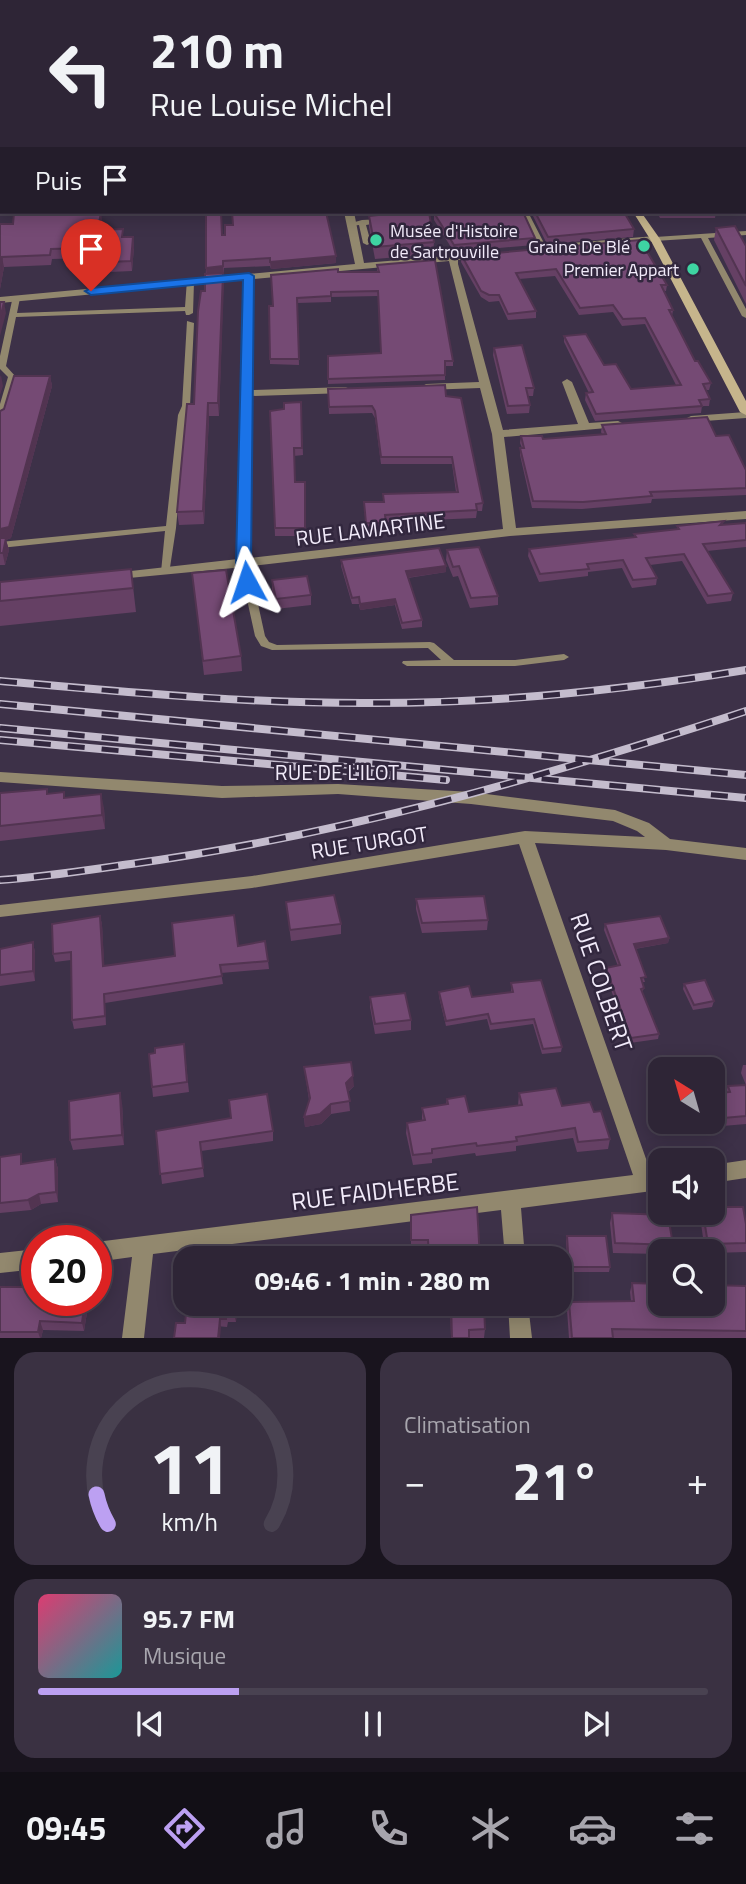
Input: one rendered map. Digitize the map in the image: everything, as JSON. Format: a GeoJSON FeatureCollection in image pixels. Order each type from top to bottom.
{"type":"FeatureCollection","features":[{"type":"Feature","properties":{"kind":"street"},"geometry":{"type":"LineString","coordinates":[[350,214],[357,223],[360,265]]}},
{"type":"Feature","properties":{"kind":"street"},"geometry":{"type":"LineString","coordinates":[[638,214],[655,239],[746,413],[679,420]]}},
{"type":"Feature","properties":{"kind":"street"},"geometry":{"type":"LineString","coordinates":[[530,250],[655,239]]}},
{"type":"Feature","properties":{"kind":"street"},"geometry":{"type":"LineString","coordinates":[[0,300],[490,254]]}},
{"type":"Feature","properties":{"kind":"street"},"geometry":{"type":"LineString","coordinates":[[454,257],[453,264],[498,433],[510,532]]}},
{"type":"Feature","properties":{"kind":"street"},"geometry":{"type":"LineString","coordinates":[[244,563],[249,276]]}},
{"type":"Feature","properties":{"kind":"street"},"geometry":{"type":"LineString","coordinates":[[567,382],[585,427]]}},
{"type":"Feature","properties":{"kind":"street"},"geometry":{"type":"LineString","coordinates":[[419,387],[486,385]]}},
{"type":"Feature","properties":{"kind":"street"},"geometry":{"type":"LineString","coordinates":[[246,393],[353,389]]}},
{"type":"Feature","properties":{"kind":"street"},"geometry":{"type":"LineString","coordinates":[[498,433],[625,424]]}},
{"type":"Feature","properties":{"kind":"street","name":"RUE LAMARTINE"},"geometry":{"type":"LineString","coordinates":[[97,579],[510,532],[746,515]]}},
{"type":"Feature","properties":{"kind":"street","name":"RUE DE L'ILOT"},"geometry":{"type":"LineString","coordinates":[[0,777],[222,792],[348,789],[471,798],[615,816],[643,827],[666,844]]}},
{"type":"Feature","properties":{"kind":"street","name":"RUE TURGOT"},"geometry":{"type":"LineString","coordinates":[[0,911],[252,882],[525,837],[666,844],[746,854]]}},
{"type":"Feature","properties":{"kind":"street","name":"RUE COLBERT"},"geometry":{"type":"LineString","coordinates":[[525,837],[648,1171]]}},
{"type":"Feature","properties":{"kind":"street"},"geometry":{"type":"LineString","coordinates":[[725,1172],[746,1169]]}},
{"type":"Feature","properties":{"kind":"street","name":"RUE FAIDHERBE"},"geometry":{"type":"LineString","coordinates":[[112,1250],[648,1183]]}},
{"type":"Feature","properties":{"kind":"street"},"geometry":{"type":"LineString","coordinates":[[510,1201],[514,1246]]}},
{"type":"Feature","properties":{"kind":"street"},"geometry":{"type":"LineString","coordinates":[[133,1338],[144,1246]]}},
{"type":"Feature","properties":{"kind":"street"},"geometry":{"type":"LineString","coordinates":[[0,1263],[21,1261]]}},
{"type":"Feature","properties":{"kind":"street"},"geometry":{"type":"LineString","coordinates":[[519,1316],[521,1338]]}},
{"type":"Feature","properties":{"kind":"lane"},"geometry":{"type":"LineString","coordinates":[[527,214],[543,249]]}},
{"type":"Feature","properties":{"kind":"lane"},"geometry":{"type":"LineString","coordinates":[[367,243],[357,223],[385,220]]}},
{"type":"Feature","properties":{"kind":"lane"},"geometry":{"type":"LineString","coordinates":[[655,239],[746,233]]}},
{"type":"Feature","properties":{"kind":"lane"},"geometry":{"type":"LineString","coordinates":[[703,235],[746,316]]}},
{"type":"Feature","properties":{"kind":"lane"},"geometry":{"type":"LineString","coordinates":[[166,572],[182,415],[186,406],[190,282]]}},
{"type":"Feature","properties":{"kind":"lane"},"geometry":{"type":"LineString","coordinates":[[0,419],[12,377],[2,366],[16,298]]}},
{"type":"Feature","properties":{"kind":"lane"},"geometry":{"type":"LineString","coordinates":[[13,315],[190,315]]}},
{"type":"Feature","properties":{"kind":"lane"},"geometry":{"type":"LineString","coordinates":[[0,545],[171,528]]}},
{"type":"Feature","properties":{"kind":"lane"},"geometry":{"type":"LineString","coordinates":[[244,563],[260,635],[265,644],[276,648],[430,645],[452,663]]}},
{"type":"Feature","properties":{"kind":"lane"},"geometry":{"type":"LineString","coordinates":[[407,663],[515,663],[564,657]]}},
{"type":"Feature","properties":{"kind":"building"},"geometry":{"type":"Polygon","coordinates":[[[14,214],[101,214],[98,230],[123,229],[122,237],[133,237],[131,261],[86,263],[87,248],[51,249],[50,255],[2,257],[0,270],[0,224],[13,224],[14,214]]]}},
{"type":"Feature","properties":{"kind":"building"},"geometry":{"type":"Polygon","coordinates":[[[206,214],[221,214],[222,235],[225,235],[225,225],[233,225],[232,214],[326,214],[336,256],[270,262],[270,258],[223,261],[223,266],[206,268],[206,214]]]}},
{"type":"Feature","properties":{"kind":"building"},"geometry":{"type":"Polygon","coordinates":[[[429,214],[434,242],[375,247],[369,216],[429,214]]]}},
{"type":"Feature","properties":{"kind":"building"},"geometry":{"type":"Polygon","coordinates":[[[435,214],[524,214],[535,238],[454,245],[435,214]]]}},
{"type":"Feature","properties":{"kind":"building"},"geometry":{"type":"Polygon","coordinates":[[[536,214],[625,214],[634,229],[548,237],[536,214]]]}},
{"type":"Feature","properties":{"kind":"building"},"geometry":{"type":"Polygon","coordinates":[[[735,226],[746,246],[746,286],[716,228],[735,226]]]}},
{"type":"Feature","properties":{"kind":"building"},"geometry":{"type":"Polygon","coordinates":[[[640,240],[667,285],[661,285],[673,310],[669,310],[695,361],[698,361],[711,383],[703,384],[710,399],[699,400],[702,406],[596,414],[586,393],[593,392],[564,336],[586,334],[604,365],[616,364],[631,389],[681,385],[645,318],[623,319],[613,305],[580,308],[556,269],[516,273],[536,311],[508,314],[499,295],[489,295],[481,291],[462,256],[640,240]]]}},
{"type":"Feature","properties":{"kind":"building"},"geometry":{"type":"Polygon","coordinates":[[[435,260],[453,361],[445,361],[445,375],[328,379],[328,356],[381,353],[378,291],[331,292],[331,296],[297,298],[299,359],[270,359],[269,306],[273,306],[271,275],[338,269],[338,272],[379,272],[377,265],[435,260]]]}},
{"type":"Feature","properties":{"kind":"building"},"geometry":{"type":"Polygon","coordinates":[[[223,273],[218,403],[208,403],[203,511],[177,512],[187,404],[194,404],[201,291],[205,291],[205,274],[223,273]]]}},
{"type":"Feature","properties":{"kind":"building"},"geometry":{"type":"Polygon","coordinates":[[[0,302],[4,302],[0,319],[0,302]]]}},
{"type":"Feature","properties":{"kind":"building"},"geometry":{"type":"Polygon","coordinates":[[[522,345],[534,388],[526,388],[530,405],[508,406],[494,348],[522,345]]]}},
{"type":"Feature","properties":{"kind":"building"},"geometry":{"type":"Polygon","coordinates":[[[14,376],[50,376],[9,527],[0,529],[0,411],[4,409],[14,376]]]}},
{"type":"Feature","properties":{"kind":"building"},"geometry":{"type":"Polygon","coordinates":[[[445,385],[446,396],[461,398],[483,503],[476,504],[477,510],[385,515],[386,523],[366,523],[364,502],[384,502],[383,494],[458,492],[452,457],[381,457],[372,406],[329,407],[328,389],[445,385]]]}},
{"type":"Feature","properties":{"kind":"building"},"geometry":{"type":"Polygon","coordinates":[[[301,402],[302,448],[294,448],[295,482],[305,482],[305,528],[275,528],[270,411],[284,409],[284,403],[301,402]]]}},
{"type":"Feature","properties":{"kind":"building"},"geometry":{"type":"Polygon","coordinates":[[[707,417],[716,436],[729,435],[746,470],[746,488],[650,492],[652,496],[583,502],[533,501],[520,448],[524,448],[521,436],[542,436],[543,439],[606,434],[602,425],[707,417]]]}},
{"type":"Feature","properties":{"kind":"building"},"geometry":{"type":"Polygon","coordinates":[[[724,521],[720,525],[746,523],[746,540],[703,544],[733,593],[708,596],[684,554],[646,558],[657,578],[633,580],[623,560],[587,564],[589,569],[540,574],[529,549],[636,537],[634,534],[724,521]]]}},
{"type":"Feature","properties":{"kind":"building"},"geometry":{"type":"Polygon","coordinates":[[[0,538],[6,538],[3,553],[0,553],[0,538]]]}},
{"type":"Feature","properties":{"kind":"building"},"geometry":{"type":"Polygon","coordinates":[[[479,547],[498,596],[471,598],[459,566],[453,567],[447,550],[479,547]]]}},
{"type":"Feature","properties":{"kind":"building"},"geometry":{"type":"Polygon","coordinates":[[[439,548],[446,566],[406,571],[422,620],[402,623],[395,599],[360,604],[359,597],[352,598],[341,560],[439,548]]]}},
{"type":"Feature","properties":{"kind":"building"},"geometry":{"type":"Polygon","coordinates":[[[131,569],[133,588],[0,601],[0,582],[131,569]]]}},
{"type":"Feature","properties":{"kind":"building"},"geometry":{"type":"Polygon","coordinates":[[[226,570],[241,656],[203,661],[192,573],[226,570]]]}},
{"type":"Feature","properties":{"kind":"building"},"geometry":{"type":"Polygon","coordinates":[[[307,576],[311,595],[276,599],[272,580],[307,576]]]}},
{"type":"Feature","properties":{"kind":"building"},"geometry":{"type":"Polygon","coordinates":[[[47,789],[47,794],[64,792],[64,798],[101,794],[102,815],[0,826],[0,793],[47,789]]]}},
{"type":"Feature","properties":{"kind":"building"},"geometry":{"type":"Polygon","coordinates":[[[334,895],[341,924],[290,930],[286,902],[334,895]]]}},
{"type":"Feature","properties":{"kind":"building"},"geometry":{"type":"Polygon","coordinates":[[[484,896],[488,920],[422,923],[416,899],[484,896]]]}},
{"type":"Feature","properties":{"kind":"building"},"geometry":{"type":"Polygon","coordinates":[[[234,915],[238,946],[265,941],[268,961],[220,965],[222,976],[104,994],[105,1016],[72,1020],[71,952],[53,954],[52,924],[100,916],[103,966],[175,956],[172,923],[234,915]]]}},
{"type":"Feature","properties":{"kind":"building"},"geometry":{"type":"Polygon","coordinates":[[[660,916],[669,938],[634,944],[646,977],[641,978],[644,988],[641,989],[659,1034],[631,1038],[606,968],[620,965],[605,924],[660,916]]]}},
{"type":"Feature","properties":{"kind":"building"},"geometry":{"type":"Polygon","coordinates":[[[33,942],[33,971],[0,975],[0,949],[33,942]]]}},
{"type":"Feature","properties":{"kind":"building"},"geometry":{"type":"Polygon","coordinates":[[[541,980],[562,1047],[543,1049],[534,1019],[491,1024],[488,1014],[446,1021],[439,992],[469,986],[472,997],[513,992],[511,983],[541,980]]]}},
{"type":"Feature","properties":{"kind":"building"},"geometry":{"type":"Polygon","coordinates":[[[705,980],[714,1001],[694,1005],[684,984],[705,980]]]}},
{"type":"Feature","properties":{"kind":"building"},"geometry":{"type":"Polygon","coordinates":[[[405,993],[411,1020],[375,1024],[370,997],[405,993]]]}},
{"type":"Feature","properties":{"kind":"building"},"geometry":{"type":"Polygon","coordinates":[[[184,1044],[187,1082],[152,1087],[149,1054],[155,1053],[155,1048],[184,1044]]]}},
{"type":"Feature","properties":{"kind":"building"},"geometry":{"type":"Polygon","coordinates":[[[351,1062],[353,1076],[346,1083],[350,1101],[331,1104],[320,1114],[304,1117],[310,1098],[304,1067],[351,1062]]]}},
{"type":"Feature","properties":{"kind":"building"},"geometry":{"type":"Polygon","coordinates":[[[746,1085],[746,1116],[725,1118],[725,1093],[730,1092],[728,1086],[746,1085]]]}},
{"type":"Feature","properties":{"kind":"building"},"geometry":{"type":"Polygon","coordinates":[[[556,1088],[562,1106],[590,1102],[594,1112],[601,1111],[610,1139],[578,1142],[575,1128],[516,1137],[517,1141],[477,1146],[476,1143],[432,1149],[432,1153],[413,1155],[407,1123],[425,1120],[422,1108],[448,1104],[447,1099],[465,1096],[469,1112],[522,1105],[519,1093],[556,1088]]]}},
{"type":"Feature","properties":{"kind":"building"},"geometry":{"type":"Polygon","coordinates":[[[120,1093],[122,1135],[70,1140],[69,1101],[120,1093]]]}},
{"type":"Feature","properties":{"kind":"building"},"geometry":{"type":"Polygon","coordinates":[[[267,1094],[273,1131],[200,1142],[203,1168],[160,1174],[156,1131],[231,1118],[229,1100],[267,1094]]]}},
{"type":"Feature","properties":{"kind":"building"},"geometry":{"type":"Polygon","coordinates":[[[21,1154],[21,1164],[55,1159],[56,1192],[39,1194],[28,1200],[0,1203],[0,1157],[21,1154]]]}},
{"type":"Feature","properties":{"kind":"building"},"geometry":{"type":"Polygon","coordinates":[[[477,1207],[479,1246],[428,1246],[428,1240],[411,1240],[411,1215],[477,1207]]]}},
{"type":"Feature","properties":{"kind":"building"},"geometry":{"type":"Polygon","coordinates":[[[725,1207],[743,1207],[746,1243],[725,1244],[725,1239],[707,1239],[705,1225],[725,1225],[725,1207]]]}},
{"type":"Feature","properties":{"kind":"building"},"geometry":{"type":"Polygon","coordinates":[[[612,1213],[648,1214],[648,1225],[670,1225],[672,1239],[648,1239],[648,1244],[615,1243],[612,1213]]]}},
{"type":"Feature","properties":{"kind":"building"},"geometry":{"type":"Polygon","coordinates":[[[567,1236],[606,1236],[610,1267],[572,1267],[572,1246],[568,1246],[567,1236]]]}},
{"type":"Feature","properties":{"kind":"building"},"geometry":{"type":"Polygon","coordinates":[[[632,1283],[648,1284],[648,1316],[725,1316],[725,1285],[746,1286],[746,1331],[612,1329],[613,1338],[572,1338],[572,1302],[634,1301],[632,1283]]]}},
{"type":"Feature","properties":{"kind":"building"},"geometry":{"type":"Polygon","coordinates":[[[0,1287],[21,1287],[21,1316],[83,1316],[82,1323],[40,1321],[38,1332],[0,1332],[0,1287]]]}},
{"type":"Feature","properties":{"kind":"building"},"geometry":{"type":"Polygon","coordinates":[[[186,1316],[226,1316],[226,1319],[220,1319],[218,1338],[174,1338],[176,1323],[185,1323],[186,1316]]]}},
{"type":"Feature","properties":{"kind":"building"},"geometry":{"type":"Polygon","coordinates":[[[451,1316],[484,1316],[485,1329],[469,1330],[469,1338],[452,1338],[451,1316]]]}},
{"type":"Feature","properties":{"kind":"railway"},"geometry":{"type":"LineString","coordinates":[[0,681],[235,699],[329,703],[422,702],[562,694],[746,670]]}},
{"type":"Feature","properties":{"kind":"railway"},"geometry":{"type":"LineString","coordinates":[[0,704],[590,760]]}},
{"type":"Feature","properties":{"kind":"railway"},"geometry":{"type":"LineString","coordinates":[[590,760],[746,711]]}},
{"type":"Feature","properties":{"kind":"railway"},"geometry":{"type":"LineString","coordinates":[[0,728],[529,778]]}},
{"type":"Feature","properties":{"kind":"railway"},"geometry":{"type":"LineString","coordinates":[[0,740],[446,780]]}},
{"type":"Feature","properties":{"kind":"railway"},"geometry":{"type":"LineString","coordinates":[[529,778],[590,760]]}},
{"type":"Feature","properties":{"kind":"railway"},"geometry":{"type":"LineString","coordinates":[[590,760],[746,775]]}},
{"type":"Feature","properties":{"kind":"railway"},"geometry":{"type":"LineString","coordinates":[[0,880],[210,852],[288,837],[529,778]]}},
{"type":"Feature","properties":{"kind":"railway"},"geometry":{"type":"LineString","coordinates":[[529,778],[746,798]]}},
{"type":"Feature","properties":{"kind":"place","name":"Musée d'Histoire de Sartrouville"},"geometry":{"type":"Point","coordinates":[376,240]}},
{"type":"Feature","properties":{"kind":"place","name":"Graine De Blé"},"geometry":{"type":"Point","coordinates":[644,246]}},
{"type":"Feature","properties":{"kind":"place","name":"Premier Appart"},"geometry":{"type":"Point","coordinates":[693,269]}},
{"type":"Feature","properties":{"kind":"route"},"geometry":{"type":"LineString","coordinates":[[91,291],[249,276],[244,563],[247,582]]}}]}
